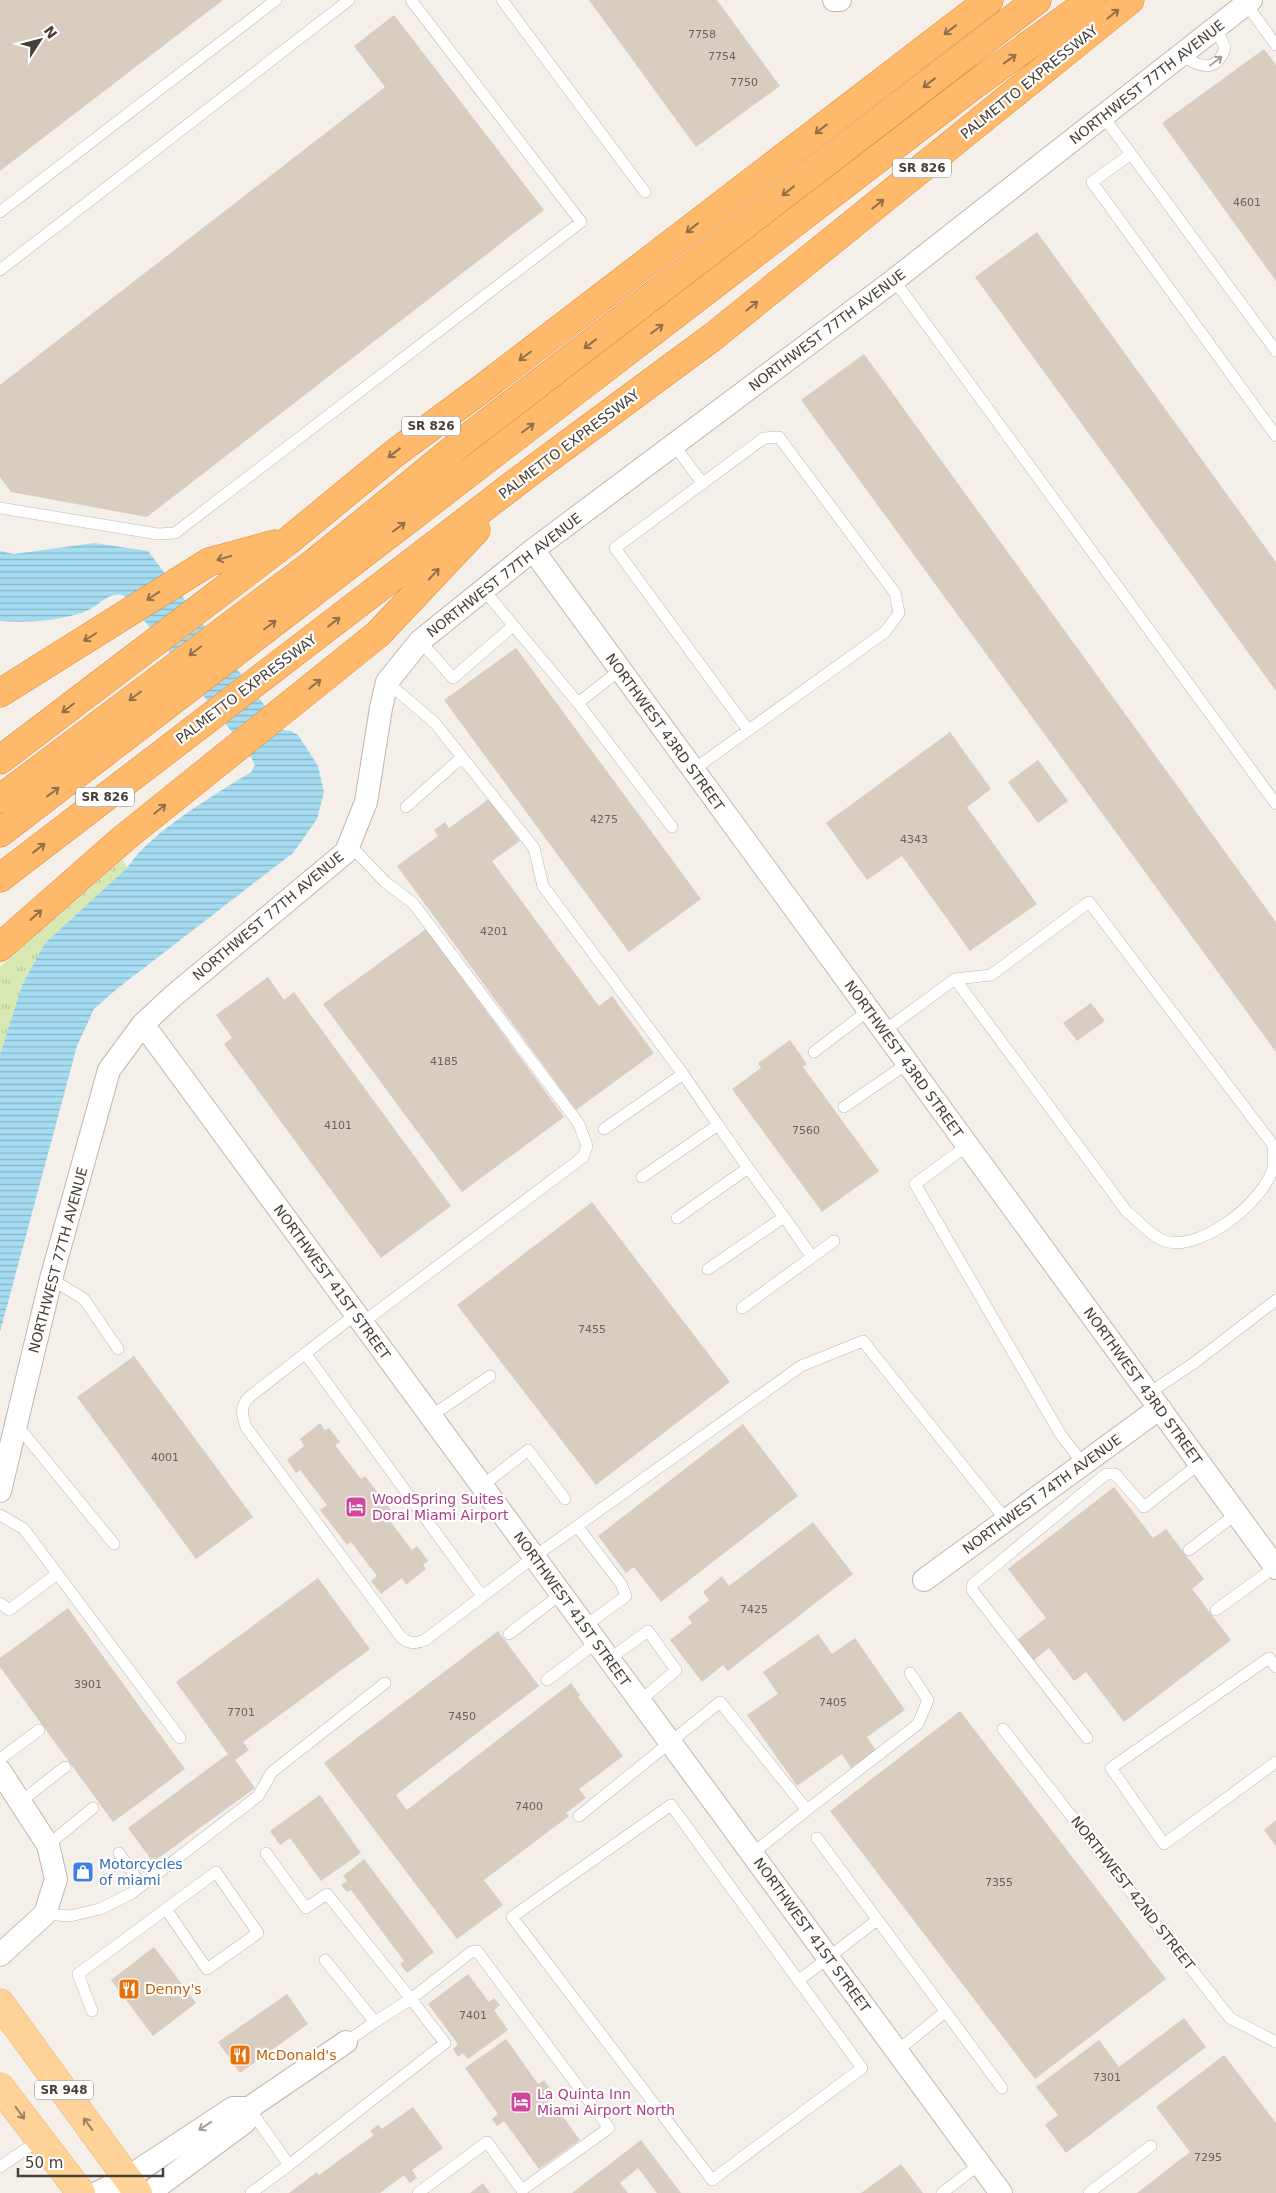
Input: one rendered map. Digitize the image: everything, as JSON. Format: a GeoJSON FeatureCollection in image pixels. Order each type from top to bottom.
{"type":"FeatureCollection","features":[{"type":"Feature","properties":{"kind":"highway","name":"SR 826"},"geometry":{"type":"LineString","coordinates":[[0,760],[149,647],[204,629],[288,541],[394,453],[487,386],[989,0]]}},
{"type":"Feature","properties":{"kind":"highway"},"geometry":{"type":"LineString","coordinates":[[0,832],[182,677],[204,629],[461,443],[1037,0]]}},
{"type":"Feature","properties":{"kind":"highway"},"geometry":{"type":"LineString","coordinates":[[204,629],[1092,0]]}},
{"type":"Feature","properties":{"kind":"highway","name":"PALMETTO EXPRESSWAY"},"geometry":{"type":"LineString","coordinates":[[0,878],[534,469],[714,336],[1130,0]]}},
{"type":"Feature","properties":{"kind":"highway"},"geometry":{"type":"LineString","coordinates":[[0,947],[123,839],[378,634],[534,469]]}},
{"type":"Feature","properties":{"kind":"highway"},"geometry":{"type":"LineString","coordinates":[[0,693],[176,581],[210,562],[288,541]]}},
{"type":"Feature","properties":{"kind":"highway"},"geometry":{"type":"LineString","coordinates":[[0,799],[182,677]]}},
{"type":"Feature","properties":{"kind":"main road","name":"SR 948"},"geometry":{"type":"LineString","coordinates":[[0,2004],[133,2185]]}},
{"type":"Feature","properties":{"kind":"main road"},"geometry":{"type":"LineString","coordinates":[[0,2087],[81,2193]]}},
{"type":"Feature","properties":{"kind":"street"},"geometry":{"type":"LineString","coordinates":[[834,0],[840,0]]}},
{"type":"Feature","properties":{"kind":"street","name":"NORTHWEST 77TH AVENUE"},"geometry":{"type":"LineString","coordinates":[[0,1491],[52,1279],[109,1070],[143,1024],[172,996],[346,852],[366,802],[380,708],[387,682],[420,641],[533,550],[894,280],[1249,2]]}},
{"type":"Feature","properties":{"kind":"street","name":"NORTHWEST 43RD STREET"},"geometry":{"type":"LineString","coordinates":[[533,550],[1276,1568]]}},
{"type":"Feature","properties":{"kind":"street","name":"NORTHWEST 41ST STREET"},"geometry":{"type":"LineString","coordinates":[[143,1024],[1001,2193]]}},
{"type":"Feature","properties":{"kind":"street","name":"NORTHWEST 74TH AVENUE"},"geometry":{"type":"LineString","coordinates":[[924,1580],[1083,1464],[1155,1401]]}},
{"type":"Feature","properties":{"kind":"street"},"geometry":{"type":"LineString","coordinates":[[0,1771],[48,1845],[56,1879],[45,1914],[0,1955]]}},
{"type":"Feature","properties":{"kind":"street"},"geometry":{"type":"LineString","coordinates":[[97,2193],[133,2185],[233,2108],[249,2108],[346,2042]]}},
{"type":"Feature","properties":{"kind":"street"},"geometry":{"type":"LineString","coordinates":[[149,2193],[245,2122],[249,2108]]}},
{"type":"Feature","properties":{"kind":"lane"},"geometry":{"type":"LineString","coordinates":[[0,212],[276,0]]}},
{"type":"Feature","properties":{"kind":"lane"},"geometry":{"type":"LineString","coordinates":[[0,270],[348,0]]}},
{"type":"Feature","properties":{"kind":"lane"},"geometry":{"type":"LineString","coordinates":[[0,508],[158,534],[175,533],[581,222],[412,0]]}},
{"type":"Feature","properties":{"kind":"lane"},"geometry":{"type":"LineString","coordinates":[[502,0],[645,192]]}},
{"type":"Feature","properties":{"kind":"lane"},"geometry":{"type":"LineString","coordinates":[[1249,2],[1276,45]]}},
{"type":"Feature","properties":{"kind":"lane"},"geometry":{"type":"LineString","coordinates":[[1103,116],[1276,351]]}},
{"type":"Feature","properties":{"kind":"lane"},"geometry":{"type":"LineString","coordinates":[[1131,154],[1092,182],[1276,436]]}},
{"type":"Feature","properties":{"kind":"lane"},"geometry":{"type":"LineString","coordinates":[[894,280],[1276,804]]}},
{"type":"Feature","properties":{"kind":"lane"},"geometry":{"type":"LineString","coordinates":[[693,770],[885,632],[899,613],[895,593],[779,437],[764,438],[615,548],[748,730]]}},
{"type":"Feature","properties":{"kind":"lane"},"geometry":{"type":"LineString","coordinates":[[674,444],[703,484]]}},
{"type":"Feature","properties":{"kind":"lane"},"geometry":{"type":"LineString","coordinates":[[483,589],[578,703],[672,827]]}},
{"type":"Feature","properties":{"kind":"lane"},"geometry":{"type":"LineString","coordinates":[[420,641],[453,678],[513,626]]}},
{"type":"Feature","properties":{"kind":"lane"},"geometry":{"type":"LineString","coordinates":[[578,703],[620,670]]}},
{"type":"Feature","properties":{"kind":"lane"},"geometry":{"type":"LineString","coordinates":[[387,682],[435,723],[534,848],[543,886],[682,1074],[812,1257]]}},
{"type":"Feature","properties":{"kind":"lane"},"geometry":{"type":"LineString","coordinates":[[406,806],[462,757]]}},
{"type":"Feature","properties":{"kind":"lane"},"geometry":{"type":"LineString","coordinates":[[349,844],[385,882],[414,903],[578,1124],[587,1146],[582,1157],[359,1319],[305,1353],[248,1398],[242,1410],[246,1427],[405,1641],[418,1643],[424,1640],[534,1557],[801,1366],[863,1341],[1006,1520]]}},
{"type":"Feature","properties":{"kind":"lane"},"geometry":{"type":"LineString","coordinates":[[884,1030],[955,979],[991,975],[1089,902],[1273,1145],[1273,1170],[1263,1191],[1245,1210],[1209,1234],[1188,1243],[1161,1239],[1128,1212],[955,979]]}},
{"type":"Feature","properties":{"kind":"lane"},"geometry":{"type":"LineString","coordinates":[[814,1052],[869,1010]]}},
{"type":"Feature","properties":{"kind":"lane"},"geometry":{"type":"LineString","coordinates":[[844,1107],[908,1063]]}},
{"type":"Feature","properties":{"kind":"lane"},"geometry":{"type":"LineString","coordinates":[[604,1128],[682,1074]]}},
{"type":"Feature","properties":{"kind":"lane"},"geometry":{"type":"LineString","coordinates":[[642,1177],[718,1124]]}},
{"type":"Feature","properties":{"kind":"lane"},"geometry":{"type":"LineString","coordinates":[[968,1145],[915,1184],[1062,1435],[1083,1464]]}},
{"type":"Feature","properties":{"kind":"lane"},"geometry":{"type":"LineString","coordinates":[[677,1218],[748,1168]]}},
{"type":"Feature","properties":{"kind":"lane"},"geometry":{"type":"LineString","coordinates":[[708,1269],[784,1216]]}},
{"type":"Feature","properties":{"kind":"lane"},"geometry":{"type":"LineString","coordinates":[[742,1308],[834,1242]]}},
{"type":"Feature","properties":{"kind":"lane"},"geometry":{"type":"LineString","coordinates":[[52,1279],[84,1299],[118,1349]]}},
{"type":"Feature","properties":{"kind":"lane"},"geometry":{"type":"LineString","coordinates":[[1155,1401],[1194,1364],[1276,1300]]}},
{"type":"Feature","properties":{"kind":"lane"},"geometry":{"type":"LineString","coordinates":[[305,1353],[482,1596]]}},
{"type":"Feature","properties":{"kind":"lane"},"geometry":{"type":"LineString","coordinates":[[431,1416],[490,1376]]}},
{"type":"Feature","properties":{"kind":"lane"},"geometry":{"type":"LineString","coordinates":[[16,1424],[114,1544]]}},
{"type":"Feature","properties":{"kind":"lane"},"geometry":{"type":"LineString","coordinates":[[482,1486],[528,1450],[565,1499]]}},
{"type":"Feature","properties":{"kind":"lane"},"geometry":{"type":"LineString","coordinates":[[1087,1738],[972,1590],[973,1584],[1106,1474],[1114,1474],[1144,1507],[1199,1464]]}},
{"type":"Feature","properties":{"kind":"lane"},"geometry":{"type":"LineString","coordinates":[[1189,1550],[1236,1514]]}},
{"type":"Feature","properties":{"kind":"lane"},"geometry":{"type":"LineString","coordinates":[[0,1516],[24,1530],[180,1738]]}},
{"type":"Feature","properties":{"kind":"lane"},"geometry":{"type":"LineString","coordinates":[[547,1680],[597,1643],[626,1596],[621,1584],[577,1526]]}},
{"type":"Feature","properties":{"kind":"lane"},"geometry":{"type":"LineString","coordinates":[[1216,1610],[1276,1568]]}},
{"type":"Feature","properties":{"kind":"lane"},"geometry":{"type":"LineString","coordinates":[[0,1603],[9,1610],[57,1574]]}},
{"type":"Feature","properties":{"kind":"lane"},"geometry":{"type":"LineString","coordinates":[[509,1634],[561,1594]]}},
{"type":"Feature","properties":{"kind":"lane"},"geometry":{"type":"LineString","coordinates":[[597,1643],[648,1631],[676,1670],[640,1701]]}},
{"type":"Feature","properties":{"kind":"lane"},"geometry":{"type":"LineString","coordinates":[[1276,1666],[1269,1658],[1111,1768],[1164,1844],[1276,1762]]}},
{"type":"Feature","properties":{"kind":"lane"},"geometry":{"type":"LineString","coordinates":[[752,1854],[918,1724],[928,1700],[910,1673]]}},
{"type":"Feature","properties":{"kind":"lane"},"geometry":{"type":"LineString","coordinates":[[45,1914],[70,1916],[100,1909],[141,1886],[258,1796],[272,1772],[385,1683]]}},
{"type":"Feature","properties":{"kind":"lane"},"geometry":{"type":"LineString","coordinates":[[579,1816],[720,1702],[807,1810]]}},
{"type":"Feature","properties":{"kind":"lane","name":"NORTHWEST 42ND STREET"},"geometry":{"type":"LineString","coordinates":[[1003,1729],[1230,2018],[1276,2042]]}},
{"type":"Feature","properties":{"kind":"lane"},"geometry":{"type":"LineString","coordinates":[[0,1758],[39,1730]]}},
{"type":"Feature","properties":{"kind":"lane"},"geometry":{"type":"LineString","coordinates":[[20,1802],[65,1767]]}},
{"type":"Feature","properties":{"kind":"lane"},"geometry":{"type":"LineString","coordinates":[[670,1805],[798,1981],[862,2068],[712,2180],[512,1917],[670,1805]]}},
{"type":"Feature","properties":{"kind":"lane"},"geometry":{"type":"LineString","coordinates":[[48,1845],[93,1808]]}},
{"type":"Feature","properties":{"kind":"lane"},"geometry":{"type":"LineString","coordinates":[[817,1838],[1002,2088]]}},
{"type":"Feature","properties":{"kind":"lane"},"geometry":{"type":"LineString","coordinates":[[119,1853],[141,1886]]}},
{"type":"Feature","properties":{"kind":"lane"},"geometry":{"type":"LineString","coordinates":[[251,2193],[290,2165],[445,2042],[327,1894],[306,1908],[266,1853]]}},
{"type":"Feature","properties":{"kind":"lane"},"geometry":{"type":"LineString","coordinates":[[92,2011],[78,1974],[216,1872],[258,1933],[207,1969],[166,1909]]}},
{"type":"Feature","properties":{"kind":"lane"},"geometry":{"type":"LineString","coordinates":[[798,1981],[877,1920]]}},
{"type":"Feature","properties":{"kind":"lane"},"geometry":{"type":"LineString","coordinates":[[346,2042],[411,1999],[468,1954],[477,1951],[608,2128],[522,2190],[487,2142],[418,2193]]}},
{"type":"Feature","properties":{"kind":"lane"},"geometry":{"type":"LineString","coordinates":[[325,1960],[375,2022]]}},
{"type":"Feature","properties":{"kind":"lane"},"geometry":{"type":"LineString","coordinates":[[897,2051],[946,2012]]}},
{"type":"Feature","properties":{"kind":"lane"},"geometry":{"type":"LineString","coordinates":[[249,2108],[290,2165]]}},
{"type":"Feature","properties":{"kind":"lane"},"geometry":{"type":"LineString","coordinates":[[0,2167],[39,2140]]}},
{"type":"Feature","properties":{"kind":"lane"},"geometry":{"type":"LineString","coordinates":[[1089,2193],[1151,2146]]}},
{"type":"Feature","properties":{"kind":"lane"},"geometry":{"type":"LineString","coordinates":[[942,2193],[980,2164]]}},
{"type":"Feature","properties":{"kind":"green space"},"geometry":{"type":"Polygon","coordinates":[[[122,860],[128,867],[45,943],[22,985],[0,1055],[0,967],[122,860]]]}},
{"type":"Feature","properties":{"kind":"water"},"geometry":{"type":"Polygon","coordinates":[[[94,543],[148,551],[283,730],[291,731],[298,735],[318,766],[324,792],[317,819],[293,853],[118,988],[94,1009],[77,1046],[0,1332],[0,1055],[22,985],[45,943],[128,867],[151,841],[184,815],[251,772],[255,765],[250,755],[125,596],[114,595],[84,612],[53,619],[21,622],[0,621],[0,551],[14,554],[94,543]]]}},
{"type":"Feature","properties":{"kind":"building"},"geometry":{"type":"Polygon","coordinates":[[[0,0],[223,0],[0,171],[0,0]]]}},
{"type":"Feature","properties":{"kind":"building"},"geometry":{"type":"Polygon","coordinates":[[[589,0],[717,0],[780,86],[696,147],[589,0]]]}},
{"type":"Feature","properties":{"kind":"building"},"geometry":{"type":"Polygon","coordinates":[[[394,15],[544,210],[147,517],[11,492],[0,477],[0,385],[385,87],[354,46],[394,15]]]}},
{"type":"Feature","properties":{"kind":"building"},"geometry":{"type":"Polygon","coordinates":[[[1264,49],[1276,65],[1276,281],[1162,123],[1264,49]]]}},
{"type":"Feature","properties":{"kind":"building"},"geometry":{"type":"Polygon","coordinates":[[[1037,232],[1276,562],[1276,691],[975,277],[1037,232]]]}},
{"type":"Feature","properties":{"kind":"building"},"geometry":{"type":"Polygon","coordinates":[[[864,354],[1276,922],[1276,1052],[801,400],[864,354]]]}},
{"type":"Feature","properties":{"kind":"building"},"geometry":{"type":"Polygon","coordinates":[[[516,648],[701,899],[629,952],[444,700],[516,648]]]}},
{"type":"Feature","properties":{"kind":"building"},"geometry":{"type":"Polygon","coordinates":[[[950,732],[991,789],[967,807],[1037,904],[970,951],[902,856],[867,880],[826,823],[950,732]]]}},
{"type":"Feature","properties":{"kind":"building"},"geometry":{"type":"Polygon","coordinates":[[[1038,760],[1068,801],[1038,823],[1008,782],[1038,760]]]}},
{"type":"Feature","properties":{"kind":"building"},"geometry":{"type":"Polygon","coordinates":[[[489,799],[520,841],[492,861],[599,1006],[612,996],[654,1053],[576,1110],[397,866],[438,836],[434,830],[445,822],[449,828],[489,799]]]}},
{"type":"Feature","properties":{"kind":"building"},"geometry":{"type":"Polygon","coordinates":[[[426,929],[564,1117],[462,1192],[323,1004],[426,929]]]}},
{"type":"Feature","properties":{"kind":"building"},"geometry":{"type":"Polygon","coordinates":[[[268,977],[284,1000],[294,992],[451,1206],[381,1258],[224,1044],[232,1038],[216,1015],[268,977]]]}},
{"type":"Feature","properties":{"kind":"building"},"geometry":{"type":"Polygon","coordinates":[[[1091,1003],[1105,1021],[1077,1041],[1063,1023],[1091,1003]]]}},
{"type":"Feature","properties":{"kind":"building"},"geometry":{"type":"Polygon","coordinates":[[[790,1040],[807,1064],[803,1067],[879,1171],[822,1212],[732,1089],[761,1068],[758,1063],[790,1040]]]}},
{"type":"Feature","properties":{"kind":"building"},"geometry":{"type":"Polygon","coordinates":[[[592,1202],[730,1382],[596,1485],[457,1305],[592,1202]]]}},
{"type":"Feature","properties":{"kind":"building"},"geometry":{"type":"Polygon","coordinates":[[[134,1356],[253,1517],[196,1559],[77,1397],[134,1356]]]}},
{"type":"Feature","properties":{"kind":"building","name":"WoodSpring Suites Doral Miami Airport"},"geometry":{"type":"Polygon","coordinates":[[[320,1423],[325,1430],[329,1428],[340,1442],[335,1445],[361,1479],[365,1476],[392,1511],[386,1516],[412,1550],[417,1546],[428,1561],[423,1565],[426,1569],[406,1585],[402,1578],[381,1594],[371,1581],[377,1576],[351,1542],[347,1545],[320,1510],[327,1505],[300,1470],[296,1473],[287,1460],[304,1446],[300,1439],[320,1423]]]}},
{"type":"Feature","properties":{"kind":"building"},"geometry":{"type":"Polygon","coordinates":[[[743,1424],[798,1496],[661,1602],[634,1567],[626,1573],[598,1536],[743,1424]]]}},
{"type":"Feature","properties":{"kind":"building"},"geometry":{"type":"Polygon","coordinates":[[[1114,1487],[1153,1538],[1166,1529],[1204,1579],[1192,1589],[1231,1640],[1124,1722],[1086,1672],[1074,1681],[1049,1648],[1033,1661],[1017,1640],[1046,1618],[1008,1569],[1114,1487]]]}},
{"type":"Feature","properties":{"kind":"building"},"geometry":{"type":"Polygon","coordinates":[[[813,1522],[853,1574],[728,1671],[723,1665],[702,1682],[670,1640],[692,1623],[688,1617],[709,1600],[703,1592],[722,1576],[729,1586],[813,1522]]]}},
{"type":"Feature","properties":{"kind":"building"},"geometry":{"type":"Polygon","coordinates":[[[318,1578],[370,1649],[243,1742],[249,1750],[235,1760],[255,1788],[153,1862],[128,1828],[228,1754],[176,1682],[318,1578]]]}},
{"type":"Feature","properties":{"kind":"building"},"geometry":{"type":"Polygon","coordinates":[[[68,1608],[185,1769],[113,1822],[0,1667],[0,1658],[68,1608]]]}},
{"type":"Feature","properties":{"kind":"building"},"geometry":{"type":"Polygon","coordinates":[[[498,1631],[539,1686],[396,1795],[407,1810],[571,1683],[580,1695],[578,1697],[623,1756],[579,1789],[586,1798],[566,1813],[569,1816],[484,1880],[503,1905],[457,1939],[324,1763],[498,1631]]]}},
{"type":"Feature","properties":{"kind":"building"},"geometry":{"type":"Polygon","coordinates":[[[818,1634],[832,1654],[855,1638],[905,1710],[867,1737],[877,1752],[852,1770],[842,1754],[797,1786],[747,1715],[778,1694],[763,1672],[818,1634]]]}},
{"type":"Feature","properties":{"kind":"building"},"geometry":{"type":"Polygon","coordinates":[[[960,1711],[1166,1979],[1035,2079],[830,1811],[960,1711]]]}},
{"type":"Feature","properties":{"kind":"building"},"geometry":{"type":"Polygon","coordinates":[[[320,1795],[361,1853],[321,1881],[290,1838],[280,1845],[270,1831],[320,1795]]]}},
{"type":"Feature","properties":{"kind":"building"},"geometry":{"type":"Polygon","coordinates":[[[1276,1820],[1276,1846],[1264,1830],[1276,1820]]]}},
{"type":"Feature","properties":{"kind":"building"},"geometry":{"type":"Polygon","coordinates":[[[364,1859],[434,1952],[407,1973],[400,1964],[404,1961],[351,1890],[347,1892],[341,1885],[347,1881],[343,1876],[364,1859]]]}},
{"type":"Feature","properties":{"kind":"building"},"geometry":{"type":"Polygon","coordinates":[[[154,1947],[196,2003],[153,2036],[111,1980],[154,1947]]]}},
{"type":"Feature","properties":{"kind":"building"},"geometry":{"type":"Polygon","coordinates":[[[468,1974],[489,2002],[494,1998],[500,2005],[494,2010],[508,2030],[468,2059],[463,2053],[458,2057],[453,2049],[458,2044],[428,2004],[468,1974]]]}},
{"type":"Feature","properties":{"kind":"building"},"geometry":{"type":"Polygon","coordinates":[[[287,1994],[308,2024],[240,2073],[218,2042],[287,1994]]]}},
{"type":"Feature","properties":{"kind":"building"},"geometry":{"type":"Polygon","coordinates":[[[1184,2018],[1206,2047],[1066,2153],[1045,2125],[1058,2115],[1036,2087],[1099,2040],[1119,2067],[1184,2018]]]}},
{"type":"Feature","properties":{"kind":"building","name":"La Quinta Inn Miami Airport North"},"geometry":{"type":"Polygon","coordinates":[[[506,2039],[538,2084],[544,2080],[549,2087],[544,2091],[580,2140],[539,2169],[504,2121],[497,2126],[492,2119],[498,2114],[465,2068],[506,2039]]]}},
{"type":"Feature","properties":{"kind":"building"},"geometry":{"type":"Polygon","coordinates":[[[1224,2055],[1276,2123],[1276,2193],[1137,2193],[1190,2152],[1156,2107],[1224,2055]]]}},
{"type":"Feature","properties":{"kind":"building"},"geometry":{"type":"Polygon","coordinates":[[[413,2107],[443,2148],[412,2170],[417,2178],[410,2183],[404,2175],[380,2193],[289,2193],[317,2172],[319,2175],[374,2135],[370,2131],[378,2125],[382,2129],[413,2107]]]}},
{"type":"Feature","properties":{"kind":"building"},"geometry":{"type":"Polygon","coordinates":[[[641,2140],[681,2193],[657,2193],[638,2168],[620,2183],[628,2193],[572,2193],[641,2140]]]}},
{"type":"Feature","properties":{"kind":"building"},"geometry":{"type":"Polygon","coordinates":[[[901,2164],[923,2193],[861,2193],[901,2164]]]}},
{"type":"Feature","properties":{"kind":"building"},"geometry":{"type":"Polygon","coordinates":[[[483,2183],[490,2193],[470,2193],[483,2183]]]}},
{"type":"Feature","properties":{"kind":"place","name":"WoodSpring Suites Doral Miami Airport"},"geometry":{"type":"Point","coordinates":[356,1507]}},
{"type":"Feature","properties":{"kind":"place","name":"Motorcycles of miami"},"geometry":{"type":"Point","coordinates":[83,1872]}},
{"type":"Feature","properties":{"kind":"place","name":"Denny's"},"geometry":{"type":"Point","coordinates":[129,1989]}},
{"type":"Feature","properties":{"kind":"place","name":"McDonald's"},"geometry":{"type":"Point","coordinates":[240,2055]}},
{"type":"Feature","properties":{"kind":"place","name":"La Quinta Inn Miami Airport North"},"geometry":{"type":"Point","coordinates":[521,2102]}}]}
